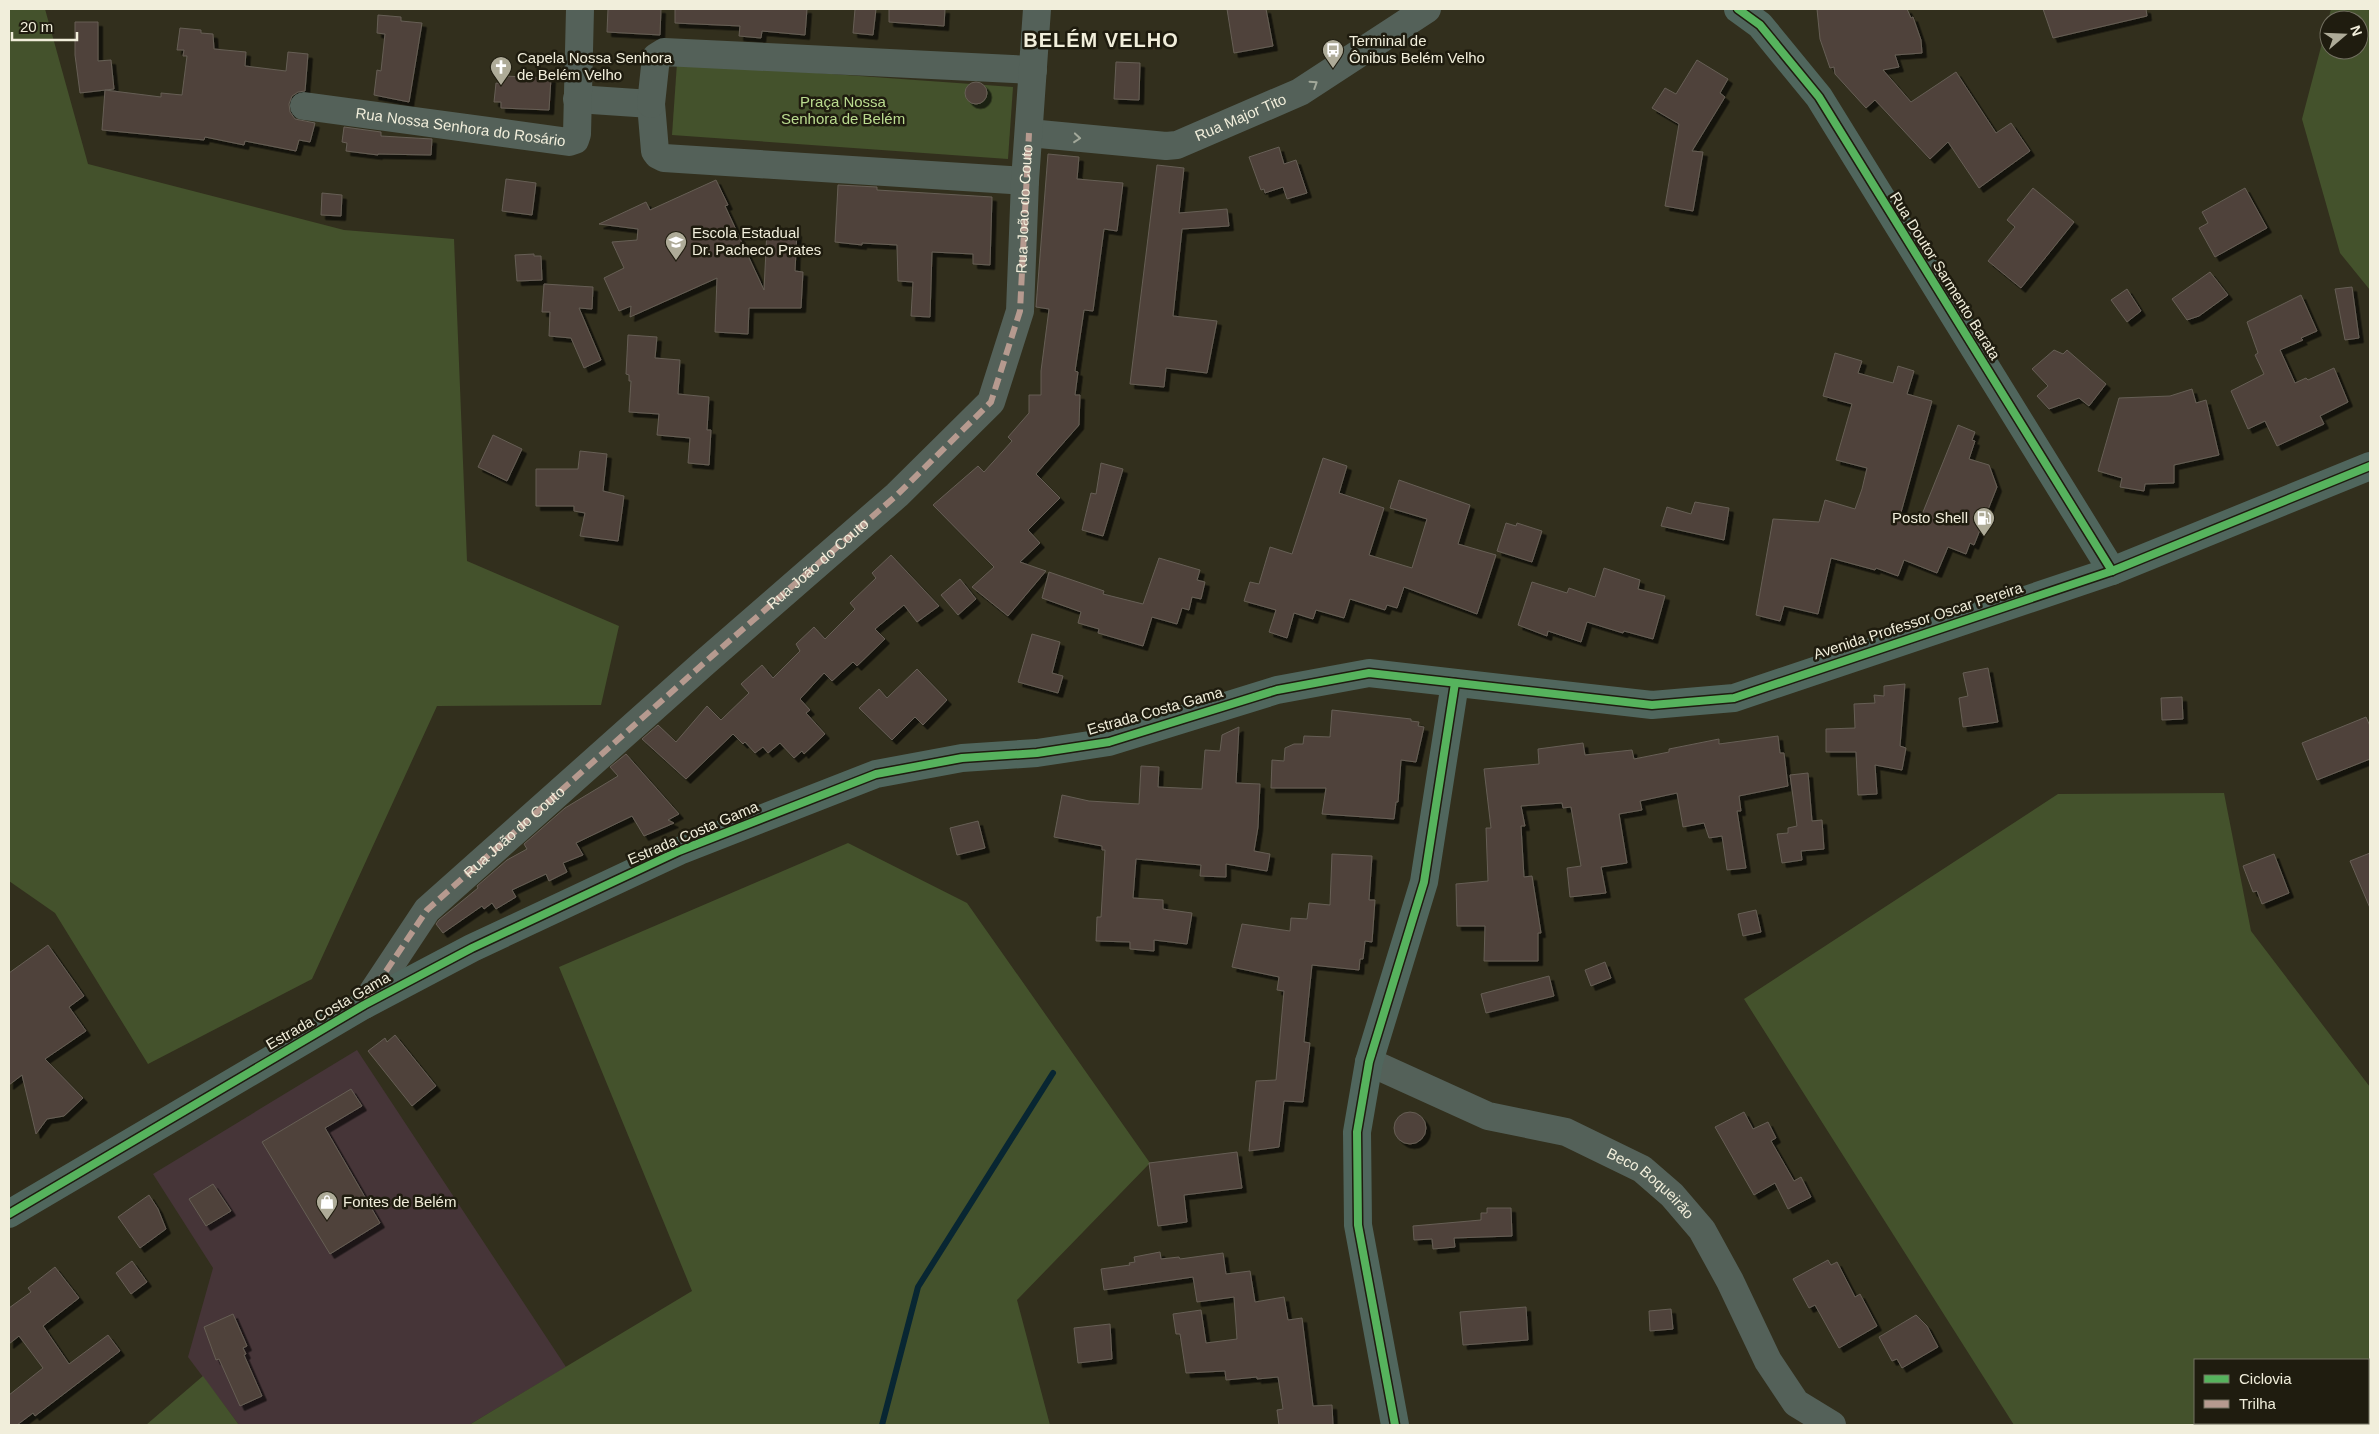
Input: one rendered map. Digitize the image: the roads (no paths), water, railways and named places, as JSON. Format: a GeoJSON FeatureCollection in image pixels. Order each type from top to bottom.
{"type":"FeatureCollection","features":[{"type":"Feature","properties":{"kind":"main road","name":"Rua Doutor Sarmento Barata"},"geometry":{"type":"LineString","coordinates":[[1738,9],[1760,25],[1818,97],[2112,571]]}},
{"type":"Feature","properties":{"kind":"main road","name":"Avenida Professor Oscar Pereira"},"geometry":{"type":"LineString","coordinates":[[1455,683],[1652,705],[1734,698],[2112,571],[2370,466]]}},
{"type":"Feature","properties":{"kind":"main road","name":"Estrada Costa Gama"},"geometry":{"type":"LineString","coordinates":[[9,1214],[364,1005],[472,948],[679,852],[876,774],[962,758],[1037,753],[1109,742],[1277,690],[1370,673],[1455,683]]}},
{"type":"Feature","properties":{"kind":"main road"},"geometry":{"type":"LineString","coordinates":[[1395,1425],[1358,1225],[1357,1132],[1369,1062],[1424,882],[1455,683]]}},
{"type":"Feature","properties":{"kind":"street","name":"Rua Nossa Senhora do Rosário"},"geometry":{"type":"LineString","coordinates":[[304,106],[569,142],[575,140],[577,134],[580,9]]}},
{"type":"Feature","properties":{"kind":"street","name":"Rua João do Couto"},"geometry":{"type":"LineString","coordinates":[[364,1005],[427,910],[704,663],[897,495],[991,402],[1020,311],[1025,181],[1037,9]]}},
{"type":"Feature","properties":{"kind":"street","name":"Rua Major Tito"},"geometry":{"type":"LineString","coordinates":[[1029,133],[1166,146],[1177,145],[1300,92],[1427,9]]}},
{"type":"Feature","properties":{"kind":"street"},"geometry":{"type":"LineString","coordinates":[[1025,181],[664,158],[655,151],[651,104],[656,57],[664,52],[1033,70]]}},
{"type":"Feature","properties":{"kind":"street"},"geometry":{"type":"LineString","coordinates":[[577,99],[651,104]]}},
{"type":"Feature","properties":{"kind":"street","name":"Beco Boqueirão"},"geometry":{"type":"LineString","coordinates":[[1369,1062],[1488,1116],[1566,1132],[1642,1169],[1672,1195],[1702,1230],[1730,1281],[1768,1361],[1796,1402],[1832,1425]]}},
{"type":"Feature","properties":{"kind":"waterway"},"geometry":{"type":"LineString","coordinates":[[882,1425],[918,1287],[1053,1073]]}},
{"type":"Feature","properties":{"kind":"place","name":"Terminal de Ônibus Belém Velho"},"geometry":{"type":"Point","coordinates":[1333,69]}},
{"type":"Feature","properties":{"kind":"place","name":"Capela Nossa Senhora de Belém Velho"},"geometry":{"type":"Point","coordinates":[501,86]}},
{"type":"Feature","properties":{"kind":"place","name":"Escola Estadual Dr. Pacheco Prates"},"geometry":{"type":"Point","coordinates":[676,261]}},
{"type":"Feature","properties":{"kind":"place","name":"Posto Shell"},"geometry":{"type":"Point","coordinates":[1984,537]}},
{"type":"Feature","properties":{"kind":"place","name":"Fontes de Belém"},"geometry":{"type":"Point","coordinates":[327,1221]}},
{"type":"Feature","properties":{"kind":"district","name":"BELÉM VELHO"},"geometry":{"type":"Point","coordinates":[1101,40]}},
{"type":"Feature","properties":{"kind":"park label","name":"Praça Nossa Senhora de Belém"},"geometry":{"type":"Point","coordinates":[843,110]}}]}
